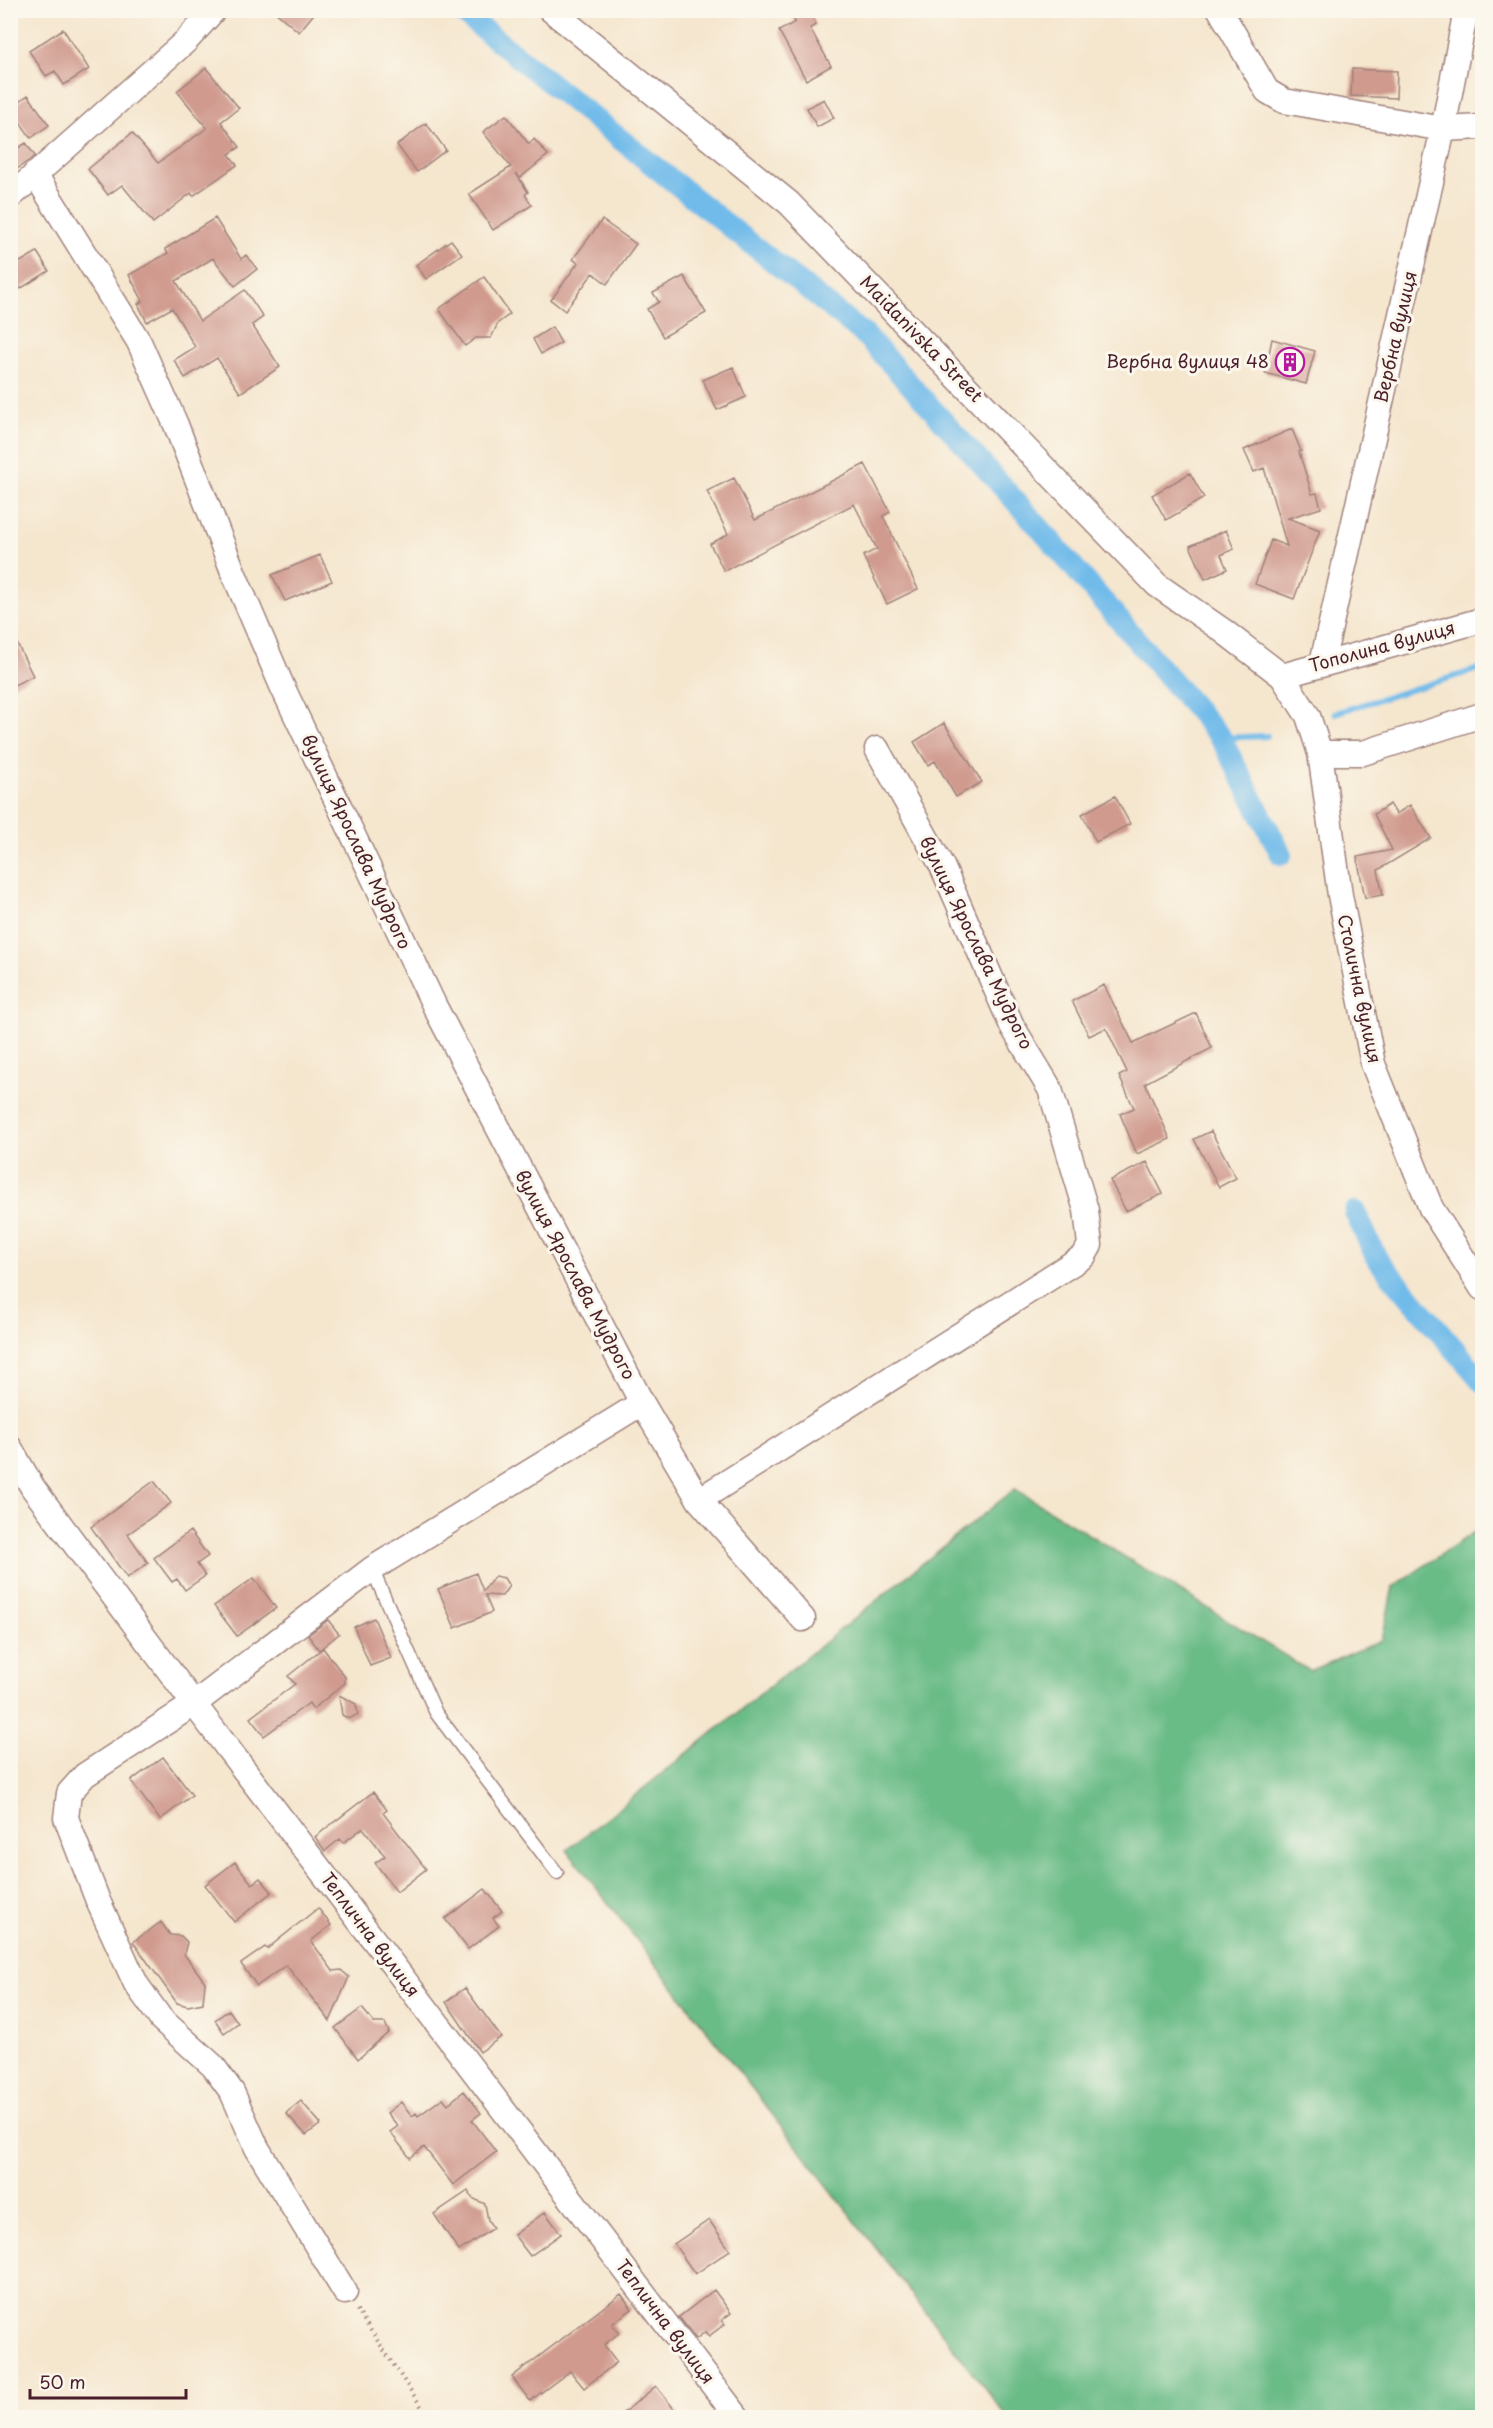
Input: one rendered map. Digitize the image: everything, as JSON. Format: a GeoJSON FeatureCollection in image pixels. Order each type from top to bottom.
{"type":"FeatureCollection","features":[{"type":"Feature","properties":{"kind":"street"},"geometry":{"type":"LineString","coordinates":[[10,197],[186,41],[214,10]]}},
{"type":"Feature","properties":{"kind":"street","name":"Maidanivska Street"},"geometry":{"type":"LineString","coordinates":[[551,10],[572,20],[789,203],[1156,585],[1222,630],[1282,676]]}},
{"type":"Feature","properties":{"kind":"street"},"geometry":{"type":"LineString","coordinates":[[1220,10],[1267,91],[1284,101],[1443,129],[1482,127]]}},
{"type":"Feature","properties":{"kind":"street","name":"Вербна вулиця"},"geometry":{"type":"LineString","coordinates":[[1322,663],[1443,129],[1466,10]]}},
{"type":"Feature","properties":{"kind":"street","name":"вулиця Ярослава Мудрого"},"geometry":{"type":"LineString","coordinates":[[34,174],[139,342],[176,425],[234,574],[308,740],[435,1007],[642,1402],[699,1500],[803,1619]]}},
{"type":"Feature","properties":{"kind":"street","name":"Тополина вулиця"},"geometry":{"type":"LineString","coordinates":[[1282,676],[1482,620]]}},
{"type":"Feature","properties":{"kind":"street","name":"Столична вулиця"},"geometry":{"type":"LineString","coordinates":[[1282,676],[1308,716],[1320,753],[1340,895],[1373,1064],[1431,1208],[1482,1288]]}},
{"type":"Feature","properties":{"kind":"street"},"geometry":{"type":"LineString","coordinates":[[1320,753],[1364,753],[1482,715]]}},
{"type":"Feature","properties":{"kind":"street","name":"вулиця Ярослава Мудрого"},"geometry":{"type":"LineString","coordinates":[[699,1500],[1084,1256],[1090,1245],[1086,1210],[1050,1089],[1012,1026],[942,866],[877,749]]}},
{"type":"Feature","properties":{"kind":"street"},"geometry":{"type":"LineString","coordinates":[[345,2292],[257,2148],[232,2092],[213,2066],[161,2019],[136,1984],[98,1901],[66,1818],[69,1793],[85,1775],[194,1704],[372,1569],[642,1402]]}},
{"type":"Feature","properties":{"kind":"street","name":"Теплична вулиця"},"geometry":{"type":"LineString","coordinates":[[10,1448],[33,1488],[194,1704],[738,2418]]}},
{"type":"Feature","properties":{"kind":"lane"},"geometry":{"type":"LineString","coordinates":[[372,1569],[436,1713],[557,1873]]}},
{"type":"Feature","properties":{"kind":"path"},"geometry":{"type":"LineString","coordinates":[[345,2292],[429,2418]]}},
{"type":"Feature","properties":{"kind":"green space"},"geometry":{"type":"Polygon","coordinates":[[[1015,1489],[1310,1671],[1382,1640],[1393,1587],[1482,1527],[1482,2417],[1007,2417],[567,1850],[1015,1489]]]}},
{"type":"Feature","properties":{"kind":"building"},"geometry":{"type":"Polygon","coordinates":[[[273,10],[317,10],[299,32],[273,10]]]}},
{"type":"Feature","properties":{"kind":"building"},"geometry":{"type":"Polygon","coordinates":[[[790,10],[810,10],[816,25],[810,28],[831,66],[806,80],[779,31],[795,22],[790,10]]]}},
{"type":"Feature","properties":{"kind":"building"},"geometry":{"type":"Polygon","coordinates":[[[63,29],[89,69],[64,85],[55,71],[46,76],[29,51],[63,29]]]}},
{"type":"Feature","properties":{"kind":"building"},"geometry":{"type":"Polygon","coordinates":[[[206,68],[239,108],[221,122],[240,147],[229,154],[237,165],[193,196],[191,193],[153,223],[122,185],[108,195],[88,169],[132,133],[158,163],[207,128],[177,91],[206,68]]]}},
{"type":"Feature","properties":{"kind":"building"},"geometry":{"type":"Polygon","coordinates":[[[1352,69],[1397,71],[1396,98],[1351,96],[1352,69]]]}},
{"type":"Feature","properties":{"kind":"building"},"geometry":{"type":"Polygon","coordinates":[[[28,95],[49,125],[31,138],[10,108],[28,95]]]}},
{"type":"Feature","properties":{"kind":"building"},"geometry":{"type":"Polygon","coordinates":[[[824,99],[834,118],[817,127],[807,108],[824,99]]]}},
{"type":"Feature","properties":{"kind":"building"},"geometry":{"type":"Polygon","coordinates":[[[506,115],[529,144],[534,139],[548,155],[520,178],[516,173],[528,192],[525,195],[532,205],[493,230],[469,194],[511,167],[483,132],[506,115]]]}},
{"type":"Feature","properties":{"kind":"building"},"geometry":{"type":"Polygon","coordinates":[[[426,123],[446,150],[417,172],[397,145],[426,123]]]}},
{"type":"Feature","properties":{"kind":"building"},"geometry":{"type":"Polygon","coordinates":[[[26,143],[35,156],[10,174],[10,153],[26,143]]]}},
{"type":"Feature","properties":{"kind":"building"},"geometry":{"type":"Polygon","coordinates":[[[215,218],[241,259],[246,255],[257,269],[235,286],[213,258],[176,281],[200,321],[245,290],[263,317],[252,325],[280,367],[240,393],[217,358],[185,378],[174,360],[195,347],[172,308],[147,322],[138,304],[143,301],[129,275],[168,253],[165,249],[215,218]]]}},
{"type":"Feature","properties":{"kind":"building"},"geometry":{"type":"Polygon","coordinates":[[[602,220],[636,244],[607,284],[593,273],[565,311],[551,300],[578,263],[573,259],[602,220]]]}},
{"type":"Feature","properties":{"kind":"building"},"geometry":{"type":"Polygon","coordinates":[[[451,240],[462,254],[426,279],[416,265],[451,240]]]}},
{"type":"Feature","properties":{"kind":"building"},"geometry":{"type":"Polygon","coordinates":[[[37,252],[49,271],[20,289],[10,274],[10,268],[37,252]]]}},
{"type":"Feature","properties":{"kind":"building"},"geometry":{"type":"Polygon","coordinates":[[[684,276],[706,313],[663,337],[647,309],[659,302],[653,293],[684,276]]]}},
{"type":"Feature","properties":{"kind":"building"},"geometry":{"type":"Polygon","coordinates":[[[484,277],[510,314],[498,323],[491,338],[476,338],[465,346],[439,309],[484,277]]]}},
{"type":"Feature","properties":{"kind":"building"},"geometry":{"type":"Polygon","coordinates":[[[552,327],[561,343],[541,354],[533,339],[552,327]]]}},
{"type":"Feature","properties":{"kind":"building","name":"Вербна вулиця 48"},"geometry":{"type":"Polygon","coordinates":[[[1272,339],[1315,351],[1306,384],[1265,373],[1272,339]]]}},
{"type":"Feature","properties":{"kind":"building"},"geometry":{"type":"Polygon","coordinates":[[[733,367],[746,397],[717,410],[703,380],[733,367]]]}},
{"type":"Feature","properties":{"kind":"building"},"geometry":{"type":"Polygon","coordinates":[[[1292,429],[1301,451],[1299,452],[1312,494],[1317,493],[1321,508],[1288,518],[1320,530],[1294,599],[1255,584],[1271,540],[1287,546],[1264,468],[1254,472],[1244,450],[1292,429]]]}},
{"type":"Feature","properties":{"kind":"building"},"geometry":{"type":"Polygon","coordinates":[[[865,464],[890,512],[883,516],[918,589],[887,604],[863,556],[877,549],[854,504],[724,571],[710,544],[728,534],[707,491],[734,478],[755,520],[865,464]]]}},
{"type":"Feature","properties":{"kind":"building"},"geometry":{"type":"Polygon","coordinates":[[[1190,473],[1204,498],[1166,520],[1152,495],[1190,473]]]}},
{"type":"Feature","properties":{"kind":"building"},"geometry":{"type":"Polygon","coordinates":[[[1226,530],[1234,549],[1221,555],[1227,569],[1205,579],[1190,546],[1226,530]]]}},
{"type":"Feature","properties":{"kind":"building"},"geometry":{"type":"Polygon","coordinates":[[[320,555],[332,581],[285,601],[272,575],[320,555]]]}},
{"type":"Feature","properties":{"kind":"building"},"geometry":{"type":"Polygon","coordinates":[[[10,629],[33,676],[10,687],[10,629]]]}},
{"type":"Feature","properties":{"kind":"building"},"geometry":{"type":"Polygon","coordinates":[[[944,723],[982,782],[956,797],[935,761],[928,765],[914,742],[944,723]]]}},
{"type":"Feature","properties":{"kind":"building"},"geometry":{"type":"Polygon","coordinates":[[[1115,796],[1130,824],[1096,842],[1082,814],[1115,796]]]}},
{"type":"Feature","properties":{"kind":"building"},"geometry":{"type":"Polygon","coordinates":[[[1390,804],[1396,814],[1410,805],[1431,838],[1378,870],[1383,895],[1365,898],[1357,857],[1392,850],[1374,814],[1390,804]]]}},
{"type":"Feature","properties":{"kind":"building"},"geometry":{"type":"Polygon","coordinates":[[[1104,985],[1133,1043],[1196,1013],[1212,1048],[1145,1083],[1170,1139],[1137,1154],[1120,1114],[1134,1108],[1119,1076],[1127,1072],[1106,1028],[1089,1036],[1072,1001],[1104,985]]]}},
{"type":"Feature","properties":{"kind":"building"},"geometry":{"type":"Polygon","coordinates":[[[1211,1131],[1236,1178],[1219,1187],[1194,1139],[1211,1131]]]}},
{"type":"Feature","properties":{"kind":"building"},"geometry":{"type":"Polygon","coordinates":[[[1147,1162],[1163,1194],[1126,1211],[1110,1180],[1147,1162]]]}},
{"type":"Feature","properties":{"kind":"building"},"geometry":{"type":"Polygon","coordinates":[[[154,1481],[171,1503],[128,1534],[148,1563],[127,1578],[91,1527],[154,1481]]]}},
{"type":"Feature","properties":{"kind":"building"},"geometry":{"type":"Polygon","coordinates":[[[190,1531],[208,1556],[197,1564],[205,1576],[185,1590],[177,1579],[172,1582],[154,1558],[190,1531]]]}},
{"type":"Feature","properties":{"kind":"building"},"geometry":{"type":"Polygon","coordinates":[[[476,1573],[483,1591],[495,1576],[504,1578],[509,1586],[502,1596],[485,1595],[492,1612],[455,1628],[438,1589],[476,1573]]]}},
{"type":"Feature","properties":{"kind":"building"},"geometry":{"type":"Polygon","coordinates":[[[254,1578],[276,1608],[237,1636],[214,1606],[254,1578]]]}},
{"type":"Feature","properties":{"kind":"building"},"geometry":{"type":"Polygon","coordinates":[[[374,1618],[391,1658],[370,1666],[354,1627],[374,1618]]]}},
{"type":"Feature","properties":{"kind":"building"},"geometry":{"type":"Polygon","coordinates":[[[328,1620],[339,1634],[319,1650],[308,1635],[328,1620]]]}},
{"type":"Feature","properties":{"kind":"building"},"geometry":{"type":"Polygon","coordinates":[[[323,1648],[345,1677],[345,1683],[313,1709],[309,1703],[264,1736],[250,1718],[295,1684],[288,1676],[323,1648]]]}},
{"type":"Feature","properties":{"kind":"building"},"geometry":{"type":"Polygon","coordinates":[[[339,1695],[356,1704],[358,1714],[349,1719],[342,1715],[339,1695]]]}},
{"type":"Feature","properties":{"kind":"building"},"geometry":{"type":"Polygon","coordinates":[[[163,1757],[192,1795],[160,1820],[131,1781],[163,1757]]]}},
{"type":"Feature","properties":{"kind":"building"},"geometry":{"type":"Polygon","coordinates":[[[373,1792],[387,1810],[383,1813],[426,1869],[397,1892],[375,1863],[385,1856],[363,1828],[343,1843],[340,1839],[325,1851],[315,1837],[373,1792]]]}},
{"type":"Feature","properties":{"kind":"building"},"geometry":{"type":"Polygon","coordinates":[[[235,1862],[252,1884],[260,1878],[272,1892],[234,1922],[205,1885],[235,1862]]]}},
{"type":"Feature","properties":{"kind":"building"},"geometry":{"type":"Polygon","coordinates":[[[485,1889],[502,1911],[493,1918],[499,1926],[468,1949],[445,1919],[485,1889]]]}},
{"type":"Feature","properties":{"kind":"building"},"geometry":{"type":"Polygon","coordinates":[[[318,1908],[331,1925],[311,1941],[333,1971],[341,1970],[349,1977],[330,2021],[286,1965],[257,1986],[241,1964],[265,1947],[267,1949],[318,1908]]]}},
{"type":"Feature","properties":{"kind":"building"},"geometry":{"type":"Polygon","coordinates":[[[161,1922],[170,1935],[181,1936],[187,1942],[184,1954],[205,1982],[203,2003],[188,2006],[177,2003],[133,1942],[161,1922]]]}},
{"type":"Feature","properties":{"kind":"building"},"geometry":{"type":"Polygon","coordinates":[[[465,1988],[501,2037],[480,2052],[446,2002],[465,1988]]]}},
{"type":"Feature","properties":{"kind":"building"},"geometry":{"type":"Polygon","coordinates":[[[362,2008],[374,2023],[385,2023],[389,2032],[358,2059],[335,2028],[362,2008]]]}},
{"type":"Feature","properties":{"kind":"building"},"geometry":{"type":"Polygon","coordinates":[[[229,2010],[238,2023],[224,2033],[215,2020],[229,2010]]]}},
{"type":"Feature","properties":{"kind":"building"},"geometry":{"type":"Polygon","coordinates":[[[464,2091],[481,2113],[472,2120],[496,2152],[453,2185],[424,2147],[410,2158],[390,2132],[398,2126],[387,2113],[401,2102],[412,2116],[416,2113],[418,2116],[443,2098],[448,2104],[464,2091]]]}},
{"type":"Feature","properties":{"kind":"building"},"geometry":{"type":"Polygon","coordinates":[[[301,2101],[321,2124],[306,2135],[286,2113],[301,2101]]]}},
{"type":"Feature","properties":{"kind":"building"},"geometry":{"type":"Polygon","coordinates":[[[468,2191],[472,2198],[485,2204],[488,2220],[493,2228],[459,2251],[434,2214],[468,2191]]]}},
{"type":"Feature","properties":{"kind":"building"},"geometry":{"type":"Polygon","coordinates":[[[545,2212],[561,2234],[530,2256],[514,2235],[545,2212]]]}},
{"type":"Feature","properties":{"kind":"building"},"geometry":{"type":"Polygon","coordinates":[[[709,2220],[730,2250],[695,2274],[674,2244],[709,2220]]]}},
{"type":"Feature","properties":{"kind":"building"},"geometry":{"type":"Polygon","coordinates":[[[714,2290],[731,2313],[722,2320],[725,2324],[709,2336],[705,2332],[696,2339],[679,2317],[714,2290]]]}},
{"type":"Feature","properties":{"kind":"building"},"geometry":{"type":"Polygon","coordinates":[[[621,2294],[632,2309],[612,2324],[619,2333],[604,2345],[617,2362],[584,2388],[570,2371],[530,2401],[512,2377],[621,2294]]]}},
{"type":"Feature","properties":{"kind":"building"},"geometry":{"type":"Polygon","coordinates":[[[656,2386],[681,2418],[617,2418],[656,2386]]]}},
{"type":"Feature","properties":{"kind":"waterway"},"geometry":{"type":"LineString","coordinates":[[459,10],[865,335],[1038,526],[1221,738],[1281,854]]}},
{"type":"Feature","properties":{"kind":"waterway"},"geometry":{"type":"LineString","coordinates":[[1335,713],[1482,668]]}},
{"type":"Feature","properties":{"kind":"waterway"},"geometry":{"type":"LineString","coordinates":[[1221,738],[1267,736]]}},
{"type":"Feature","properties":{"kind":"waterway"},"geometry":{"type":"LineString","coordinates":[[1355,1212],[1377,1259],[1482,1381]]}},
{"type":"Feature","properties":{"kind":"place","name":"Вербна вулиця 48"},"geometry":{"type":"Point","coordinates":[1290,362]}}]}
